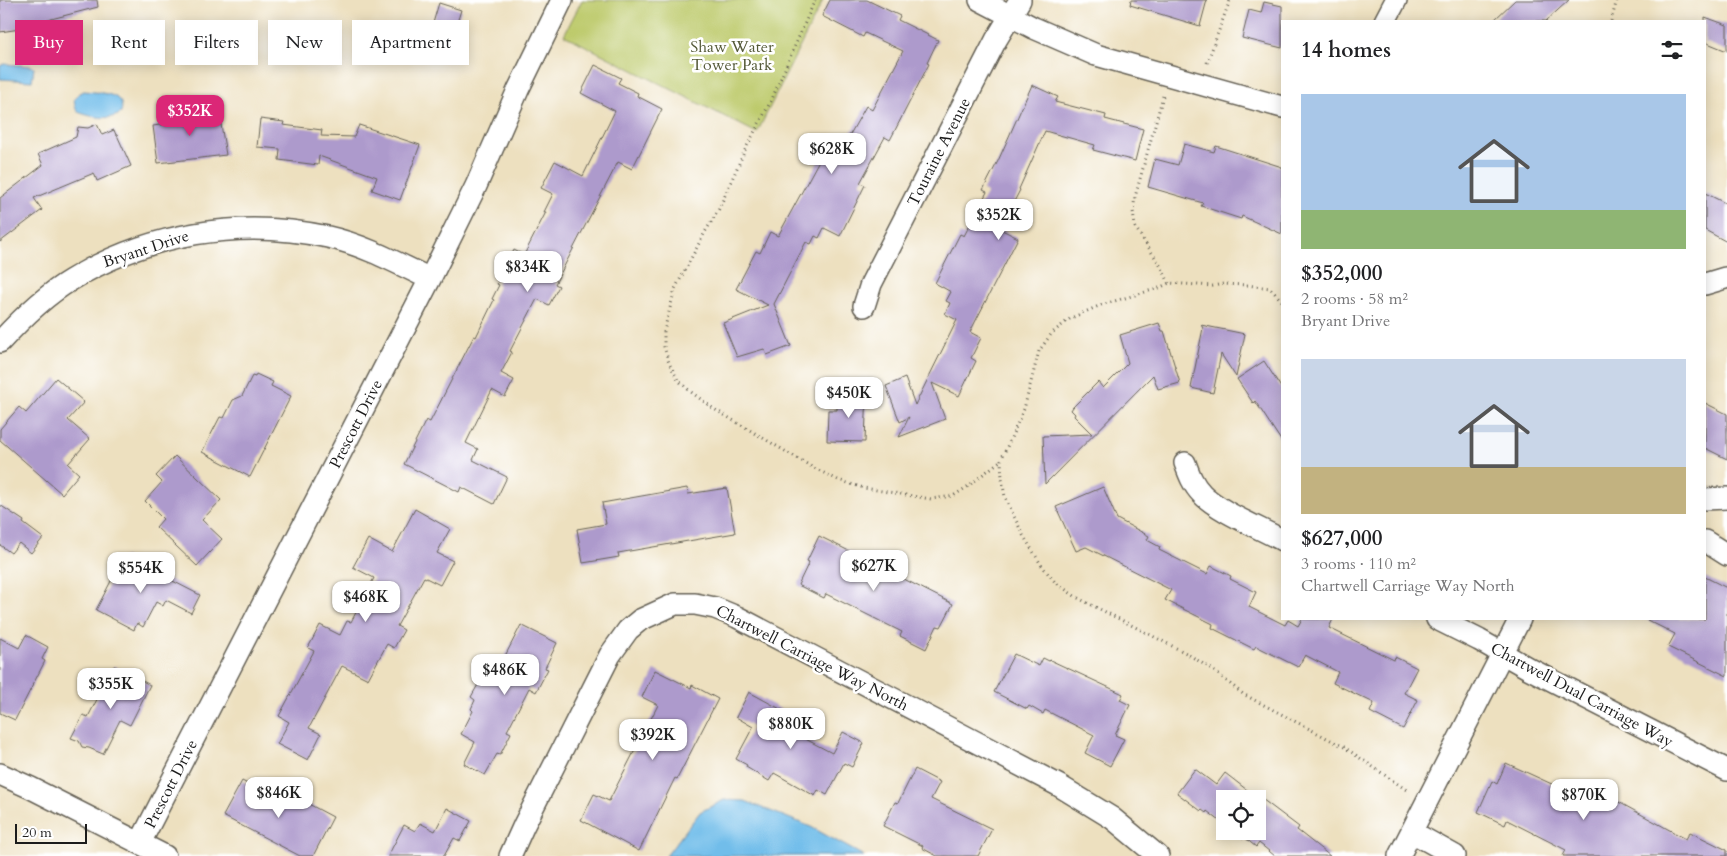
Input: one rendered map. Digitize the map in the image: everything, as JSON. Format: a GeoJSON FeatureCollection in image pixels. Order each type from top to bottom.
{"type":"FeatureCollection","features":[{"type":"Feature","properties":{"kind":"street","name":"Prescott Drive"},"geometry":{"type":"LineString","coordinates":[[140,843],[430,279],[476,186],[518,90],[562,0]]}},
{"type":"Feature","properties":{"kind":"street"},"geometry":{"type":"LineString","coordinates":[[980,0],[1015,8],[1034,28],[1096,55],[1281,107]]}},
{"type":"Feature","properties":{"kind":"street"},"geometry":{"type":"LineString","coordinates":[[1386,20],[1396,0]]}},
{"type":"Feature","properties":{"kind":"street","name":"Touraine Avenue"},"geometry":{"type":"LineString","coordinates":[[864,306],[871,284],[996,40],[1015,8]]}},
{"type":"Feature","properties":{"kind":"street","name":"Bryant Drive"},"geometry":{"type":"LineString","coordinates":[[0,342],[20,320],[43,300],[70,280],[102,262],[154,244],[200,232],[239,228],[284,231],[328,237],[370,250],[430,279]]}},
{"type":"Feature","properties":{"kind":"street"},"geometry":{"type":"LineString","coordinates":[[1706,284],[1725,278]]}},
{"type":"Feature","properties":{"kind":"street"},"geometry":{"type":"LineString","coordinates":[[1185,463],[1191,480],[1202,494],[1216,506],[1281,539]]}},
{"type":"Feature","properties":{"kind":"street"},"geometry":{"type":"LineString","coordinates":[[1706,499],[1727,498]]}},
{"type":"Feature","properties":{"kind":"street"},"geometry":{"type":"LineString","coordinates":[[1706,542],[1727,555]]}},
{"type":"Feature","properties":{"kind":"street","name":"Chartwell Carriage Way North"},"geometry":{"type":"LineString","coordinates":[[510,856],[610,655],[628,630],[640,620],[674,604],[695,604],[715,608],[737,617],[1058,785],[1112,818],[1158,856]]}},
{"type":"Feature","properties":{"kind":"street","name":"Chartwell Dual Carriage Way"},"geometry":{"type":"LineString","coordinates":[[1439,620],[1727,770]]}},
{"type":"Feature","properties":{"kind":"street"},"geometry":{"type":"LineString","coordinates":[[1399,856],[1519,620]]}},
{"type":"Feature","properties":{"kind":"street"},"geometry":{"type":"LineString","coordinates":[[0,774],[165,856]]}},
{"type":"Feature","properties":{"kind":"street"},"geometry":{"type":"LineString","coordinates":[[1412,832],[1455,856]]}},
{"type":"Feature","properties":{"kind":"path"},"geometry":{"type":"LineString","coordinates":[[815,0],[771,101],[745,150],[718,211],[700,240],[675,290],[664,331],[664,347],[669,363],[678,380],[714,409],[812,467],[838,480],[864,488],[931,499],[953,496],[1001,460]]}},
{"type":"Feature","properties":{"kind":"path"},"geometry":{"type":"LineString","coordinates":[[1169,283],[1162,268],[1135,226],[1135,197],[1164,92],[1205,67],[1230,0]]}},
{"type":"Feature","properties":{"kind":"path"},"geometry":{"type":"LineString","coordinates":[[1611,20],[1617,0]]}},
{"type":"Feature","properties":{"kind":"path"},"geometry":{"type":"LineString","coordinates":[[1281,301],[1270,288],[1231,284],[1213,286],[1169,283],[1159,288],[1101,305],[1071,318],[1052,333],[1039,351],[1024,409],[1001,460],[1005,497],[1024,536],[1042,566],[1055,582],[1076,597],[1210,668],[1243,694],[1344,747],[1395,783],[1428,801]]}},
{"type":"Feature","properties":{"kind":"green space","name":"Shaw Water Tower Park"},"geometry":{"type":"Polygon","coordinates":[[[582,0],[823,0],[757,133],[564,35],[582,0]]]}},
{"type":"Feature","properties":{"kind":"water"},"geometry":{"type":"Polygon","coordinates":[[[4,64],[32,66],[34,68],[32,81],[0,79],[0,66],[4,64]]]}},
{"type":"Feature","properties":{"kind":"water"},"geometry":{"type":"Polygon","coordinates":[[[84,91],[104,93],[116,97],[122,106],[121,113],[106,118],[94,117],[78,112],[74,100],[79,93],[84,91]]]}},
{"type":"Feature","properties":{"kind":"water"},"geometry":{"type":"Polygon","coordinates":[[[724,800],[745,801],[811,827],[864,856],[666,856],[700,812],[724,800]]]}},
{"type":"Feature","properties":{"kind":"building"},"geometry":{"type":"Polygon","coordinates":[[[0,0],[97,0],[98,7],[47,20],[15,20],[15,30],[0,32],[0,0]]]}},
{"type":"Feature","properties":{"kind":"building"},"geometry":{"type":"Polygon","coordinates":[[[830,0],[867,0],[900,16],[898,20],[938,40],[927,63],[929,64],[890,140],[885,137],[860,183],[865,185],[840,236],[824,228],[819,238],[815,236],[811,244],[806,242],[774,304],[791,346],[767,355],[764,349],[737,357],[723,323],[768,305],[736,289],[756,251],[760,253],[770,232],[778,236],[830,140],[843,147],[866,106],[872,110],[903,51],[865,33],[863,37],[822,16],[830,0]]]}},
{"type":"Feature","properties":{"kind":"building"},"geometry":{"type":"Polygon","coordinates":[[[1131,0],[1207,0],[1200,26],[1130,5],[1131,0]]]}},
{"type":"Feature","properties":{"kind":"building"},"geometry":{"type":"Polygon","coordinates":[[[1515,0],[1569,0],[1547,20],[1494,20],[1515,0]]]}},
{"type":"Feature","properties":{"kind":"building"},"geometry":{"type":"Polygon","coordinates":[[[1264,2],[1282,6],[1281,48],[1242,38],[1249,10],[1261,13],[1264,2]]]}},
{"type":"Feature","properties":{"kind":"building"},"geometry":{"type":"Polygon","coordinates":[[[439,3],[461,10],[458,20],[434,20],[439,3]]]}},
{"type":"Feature","properties":{"kind":"building"},"geometry":{"type":"Polygon","coordinates":[[[1705,17],[1727,25],[1727,51],[1706,42],[1705,17]]]}},
{"type":"Feature","properties":{"kind":"building"},"geometry":{"type":"Polygon","coordinates":[[[595,65],[621,78],[618,83],[638,93],[637,96],[662,109],[632,169],[618,162],[555,284],[559,286],[549,305],[537,299],[510,351],[512,352],[501,373],[514,380],[505,397],[492,390],[466,443],[478,449],[473,460],[507,477],[494,504],[461,487],[459,492],[404,464],[426,420],[430,422],[474,336],[476,337],[494,300],[492,299],[499,285],[497,284],[514,250],[524,255],[546,212],[544,212],[553,194],[541,188],[555,161],[583,176],[615,111],[581,93],[595,65]]]}},
{"type":"Feature","properties":{"kind":"building"},"geometry":{"type":"Polygon","coordinates":[[[1032,85],[1058,97],[1055,102],[1106,115],[1105,119],[1143,129],[1135,161],[1093,150],[1095,145],[1045,131],[1020,190],[1000,229],[1018,238],[970,332],[981,338],[971,358],[976,361],[959,396],[932,383],[945,419],[899,437],[909,417],[900,422],[886,386],[905,378],[915,405],[957,320],[945,314],[950,303],[946,301],[951,292],[935,283],[960,234],[964,236],[987,192],[983,190],[1032,85]]]}},
{"type":"Feature","properties":{"kind":"building"},"geometry":{"type":"Polygon","coordinates":[[[205,106],[207,120],[220,118],[226,155],[158,163],[153,126],[180,122],[179,109],[205,106]]]}},
{"type":"Feature","properties":{"kind":"building"},"geometry":{"type":"Polygon","coordinates":[[[260,119],[284,122],[283,125],[322,130],[321,136],[354,137],[359,125],[420,145],[400,200],[372,190],[377,177],[319,156],[318,165],[279,160],[280,149],[257,147],[260,119]]]}},
{"type":"Feature","properties":{"kind":"building"},"geometry":{"type":"Polygon","coordinates":[[[97,124],[102,135],[114,130],[131,166],[97,181],[94,173],[34,198],[42,210],[0,242],[0,198],[43,165],[38,154],[76,137],[78,127],[88,128],[97,124]]]}},
{"type":"Feature","properties":{"kind":"building"},"geometry":{"type":"Polygon","coordinates":[[[1184,144],[1214,152],[1216,146],[1281,167],[1281,234],[1242,216],[1241,219],[1201,206],[1203,203],[1148,187],[1155,159],[1178,165],[1184,144]]]}},
{"type":"Feature","properties":{"kind":"building"},"geometry":{"type":"Polygon","coordinates":[[[1706,194],[1727,204],[1727,242],[1706,231],[1706,194]]]}},
{"type":"Feature","properties":{"kind":"building"},"geometry":{"type":"Polygon","coordinates":[[[1159,323],[1162,331],[1164,331],[1180,383],[1158,389],[1153,375],[1045,484],[1043,436],[1092,434],[1074,416],[1075,414],[1071,410],[1098,382],[1103,388],[1128,363],[1120,335],[1159,323]]]}},
{"type":"Feature","properties":{"kind":"building"},"geometry":{"type":"Polygon","coordinates":[[[1201,325],[1245,334],[1236,377],[1221,354],[1213,393],[1191,388],[1203,328],[1201,325]]]}},
{"type":"Feature","properties":{"kind":"building"},"geometry":{"type":"Polygon","coordinates":[[[1264,361],[1281,387],[1281,440],[1255,401],[1253,403],[1237,379],[1264,361]]]}},
{"type":"Feature","properties":{"kind":"building"},"geometry":{"type":"Polygon","coordinates":[[[256,374],[273,382],[271,386],[291,396],[250,477],[202,452],[220,417],[224,418],[233,400],[242,396],[252,376],[255,377],[256,374]]]}},
{"type":"Feature","properties":{"kind":"building"},"geometry":{"type":"Polygon","coordinates":[[[56,378],[84,402],[68,420],[90,439],[68,464],[79,474],[62,494],[0,440],[0,429],[19,407],[26,413],[56,378]]]}},
{"type":"Feature","properties":{"kind":"building"},"geometry":{"type":"Polygon","coordinates":[[[848,388],[867,388],[865,442],[827,441],[828,410],[837,410],[837,405],[848,406],[848,388]]]}},
{"type":"Feature","properties":{"kind":"building"},"geometry":{"type":"Polygon","coordinates":[[[1706,404],[1727,414],[1727,459],[1706,448],[1706,404]]]}},
{"type":"Feature","properties":{"kind":"building"},"geometry":{"type":"Polygon","coordinates":[[[175,456],[221,500],[202,520],[222,539],[197,566],[156,527],[163,519],[145,501],[162,482],[156,476],[175,456]]]}},
{"type":"Feature","properties":{"kind":"building"},"geometry":{"type":"Polygon","coordinates":[[[1103,487],[1117,519],[1149,536],[1147,540],[1160,547],[1159,550],[1207,574],[1211,566],[1231,576],[1230,579],[1256,592],[1249,607],[1285,625],[1288,620],[1298,626],[1301,620],[1333,620],[1329,628],[1394,660],[1395,657],[1417,668],[1404,693],[1418,700],[1403,729],[1370,712],[1374,703],[1333,683],[1338,672],[1305,655],[1298,667],[1256,646],[1254,649],[1212,628],[1213,624],[1165,600],[1171,590],[1086,547],[1076,551],[1056,507],[1103,487]]]}},
{"type":"Feature","properties":{"kind":"building"},"geometry":{"type":"Polygon","coordinates":[[[687,488],[688,494],[727,488],[735,533],[618,553],[619,557],[583,563],[577,529],[606,524],[602,503],[687,488]]]}},
{"type":"Feature","properties":{"kind":"building"},"geometry":{"type":"Polygon","coordinates":[[[0,505],[24,521],[23,523],[43,538],[31,553],[19,543],[11,553],[0,545],[0,505]]]}},
{"type":"Feature","properties":{"kind":"building"},"geometry":{"type":"Polygon","coordinates":[[[415,509],[450,529],[437,553],[453,561],[440,585],[424,577],[397,626],[404,630],[394,648],[387,644],[368,679],[342,666],[309,728],[321,734],[308,760],[277,744],[289,722],[279,716],[314,651],[308,648],[320,625],[340,635],[347,621],[351,622],[374,578],[353,567],[368,539],[392,552],[415,509]]]}},
{"type":"Feature","properties":{"kind":"building"},"geometry":{"type":"Polygon","coordinates":[[[819,536],[874,562],[953,604],[941,627],[937,626],[926,649],[900,636],[902,632],[826,594],[824,598],[798,585],[819,536]]]}},
{"type":"Feature","properties":{"kind":"building"},"geometry":{"type":"Polygon","coordinates":[[[124,556],[200,595],[191,613],[166,600],[163,606],[156,602],[143,627],[137,623],[134,630],[96,610],[124,556]]]}},
{"type":"Feature","properties":{"kind":"building"},"geometry":{"type":"Polygon","coordinates":[[[1706,578],[1727,588],[1727,676],[1668,647],[1675,634],[1647,620],[1706,620],[1706,578]]]}},
{"type":"Feature","properties":{"kind":"building"},"geometry":{"type":"Polygon","coordinates":[[[521,625],[557,643],[545,668],[548,669],[536,692],[529,688],[507,731],[511,733],[500,755],[497,754],[485,775],[464,764],[475,742],[461,734],[473,711],[471,709],[475,700],[471,697],[484,674],[491,678],[521,625]]]}},
{"type":"Feature","properties":{"kind":"building"},"geometry":{"type":"Polygon","coordinates":[[[26,635],[48,647],[42,659],[45,661],[15,720],[0,713],[0,638],[19,648],[26,635]]]}},
{"type":"Feature","properties":{"kind":"building"},"geometry":{"type":"Polygon","coordinates":[[[1014,654],[1039,666],[1043,658],[1050,660],[1123,694],[1120,700],[1130,705],[1115,735],[1124,739],[1110,766],[1085,753],[1094,735],[1045,710],[1043,714],[1029,706],[1027,709],[994,692],[1014,654]]]}},
{"type":"Feature","properties":{"kind":"building"},"geometry":{"type":"Polygon","coordinates":[[[114,666],[150,685],[130,725],[120,720],[103,754],[82,747],[79,741],[71,738],[83,715],[88,717],[114,666]]]}},
{"type":"Feature","properties":{"kind":"building"},"geometry":{"type":"Polygon","coordinates":[[[655,670],[691,688],[692,685],[718,699],[677,779],[675,778],[639,851],[581,820],[594,794],[609,801],[658,705],[642,697],[655,670]]]}},
{"type":"Feature","properties":{"kind":"building"},"geometry":{"type":"Polygon","coordinates":[[[749,692],[784,711],[777,724],[832,753],[843,732],[864,743],[852,767],[844,763],[827,795],[818,790],[815,796],[774,773],[769,781],[736,759],[753,727],[736,717],[749,692]]]}},
{"type":"Feature","properties":{"kind":"building"},"geometry":{"type":"Polygon","coordinates":[[[1506,763],[1567,791],[1571,784],[1601,799],[1604,794],[1686,839],[1690,832],[1727,850],[1727,856],[1563,856],[1566,850],[1507,820],[1505,825],[1478,812],[1492,781],[1497,784],[1506,763]]]}},
{"type":"Feature","properties":{"kind":"building"},"geometry":{"type":"Polygon","coordinates":[[[915,769],[940,782],[931,799],[992,829],[978,856],[937,856],[922,848],[923,846],[883,826],[895,802],[898,803],[915,769]]]}},
{"type":"Feature","properties":{"kind":"building"},"geometry":{"type":"Polygon","coordinates":[[[1195,769],[1216,785],[1225,773],[1247,790],[1216,790],[1216,818],[1207,811],[1206,813],[1201,811],[1177,793],[1195,769]]]}},
{"type":"Feature","properties":{"kind":"building"},"geometry":{"type":"Polygon","coordinates":[[[242,781],[265,793],[267,787],[286,797],[288,793],[333,817],[313,856],[300,856],[223,816],[242,781]]]}},
{"type":"Feature","properties":{"kind":"building"},"geometry":{"type":"Polygon","coordinates":[[[1266,802],[1299,827],[1297,830],[1330,856],[1275,856],[1259,843],[1256,847],[1248,840],[1266,840],[1266,802]]]}},
{"type":"Feature","properties":{"kind":"building"},"geometry":{"type":"Polygon","coordinates":[[[447,808],[471,821],[460,841],[454,838],[444,856],[388,856],[404,825],[415,831],[420,823],[435,831],[447,808]]]}}]}
